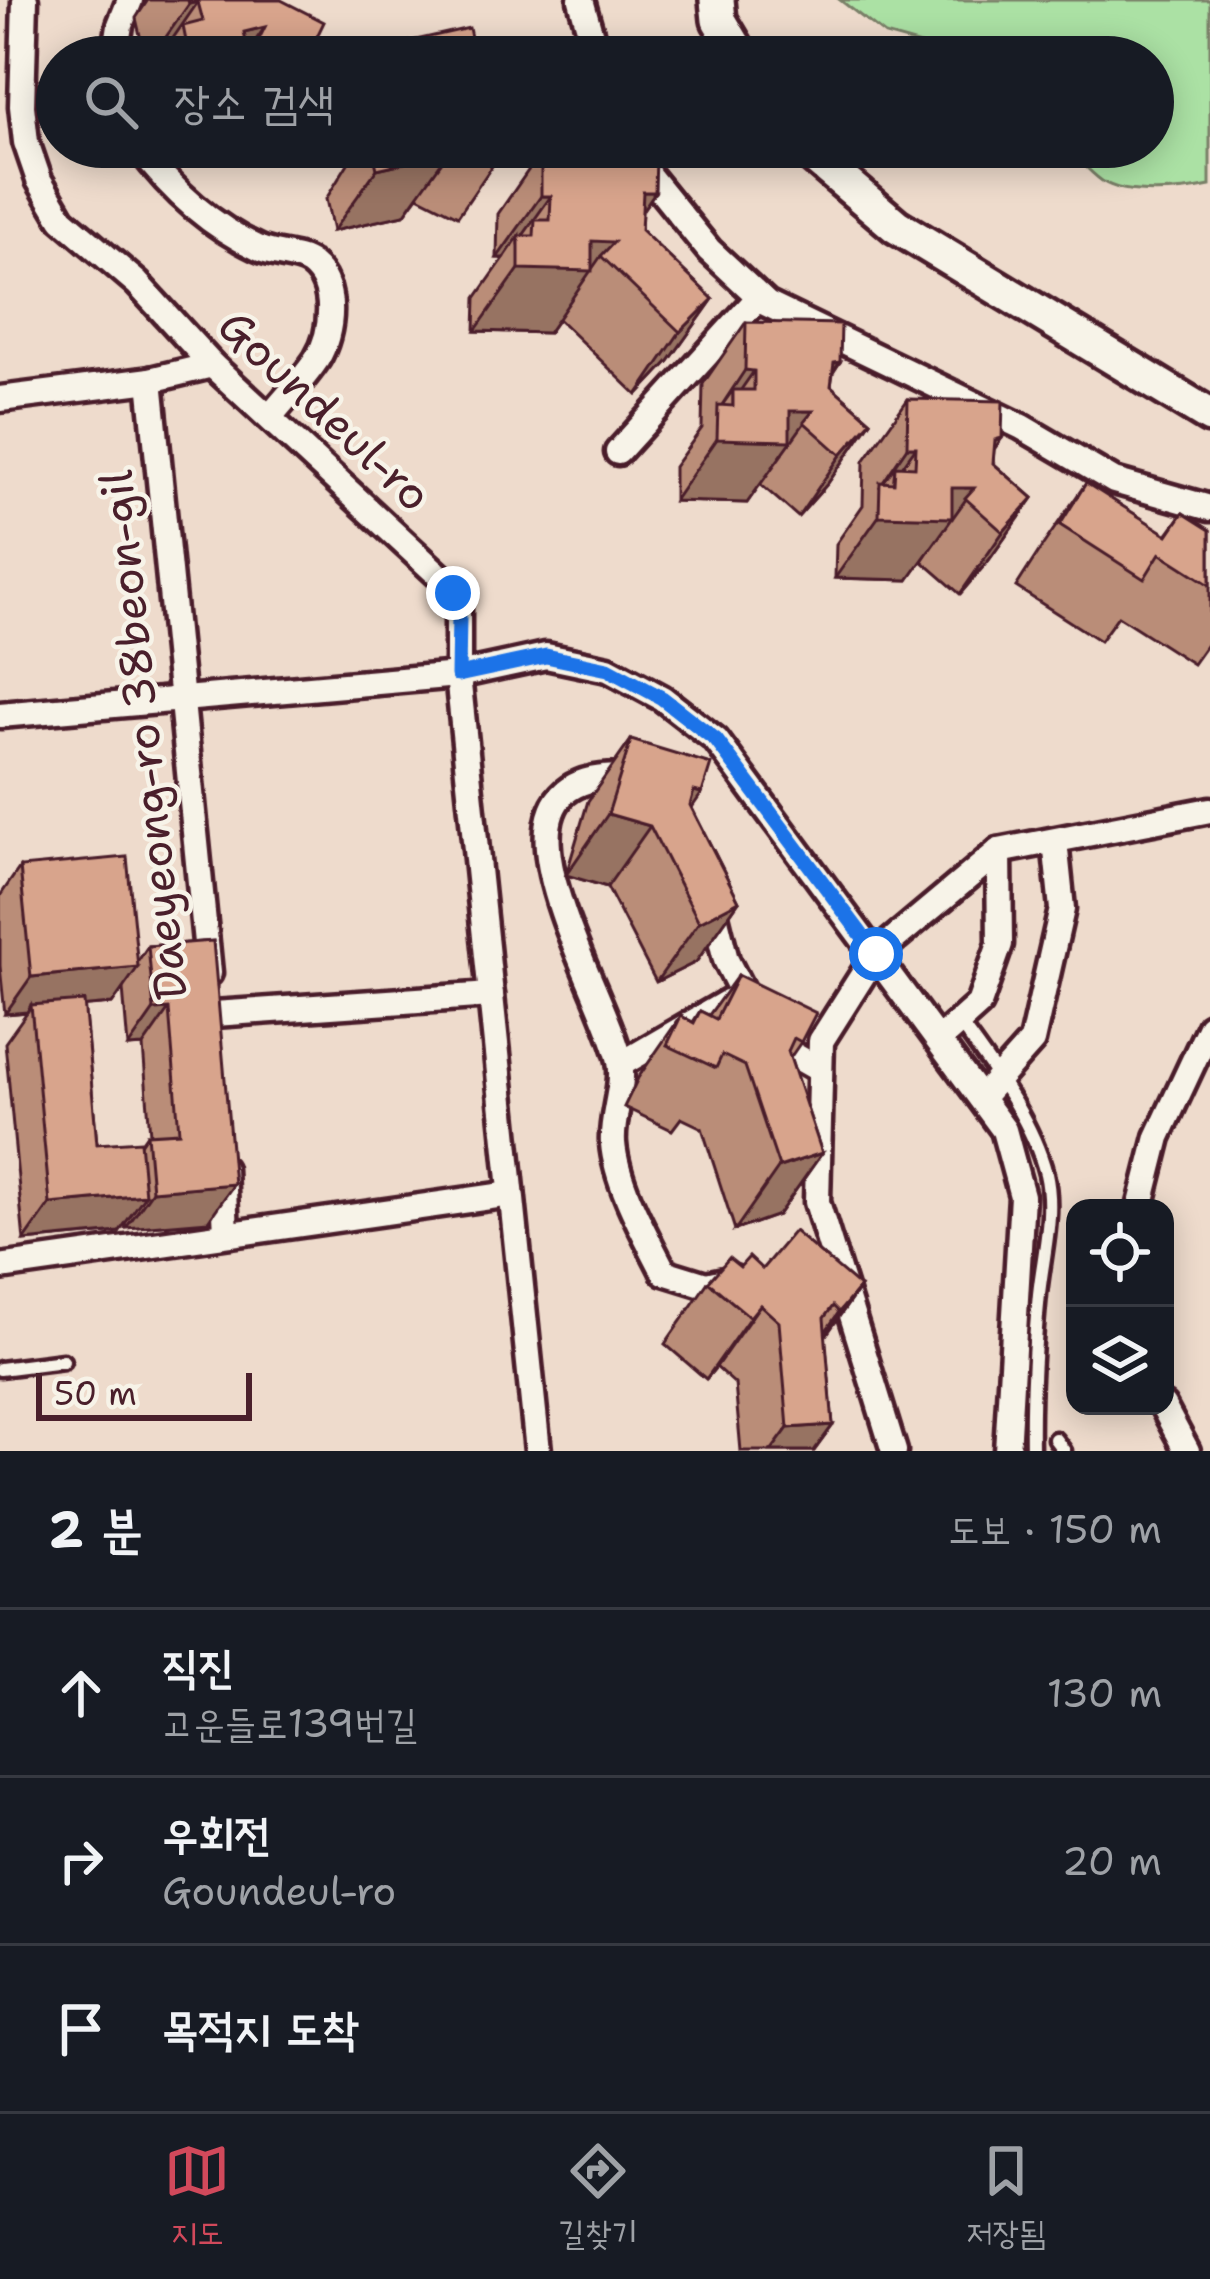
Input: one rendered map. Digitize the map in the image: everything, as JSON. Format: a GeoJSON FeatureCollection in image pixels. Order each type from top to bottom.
{"type":"FeatureCollection","features":[{"type":"Feature","properties":{"kind":"street","name":"Goundeul-ro"},"geometry":{"type":"LineString","coordinates":[[25,0],[22,106],[26,142],[39,180],[62,219],[137,283],[212,365],[444,580],[458,603],[458,675],[538,1451]]}},
{"type":"Feature","properties":{"kind":"street"},"geometry":{"type":"LineString","coordinates":[[118,36],[130,0]]}},
{"type":"Feature","properties":{"kind":"street"},"geometry":{"type":"LineString","coordinates":[[581,0],[591,36]]}},
{"type":"Feature","properties":{"kind":"street"},"geometry":{"type":"LineString","coordinates":[[717,0],[719,20],[729,36]]}},
{"type":"Feature","properties":{"kind":"street"},"geometry":{"type":"LineString","coordinates":[[155,168],[171,188],[221,227],[262,250],[310,262],[328,286],[329,321],[319,356],[270,417]]}},
{"type":"Feature","properties":{"kind":"street"},"geometry":{"type":"LineString","coordinates":[[645,168],[694,231],[759,297],[832,338],[1022,427],[1114,482],[1210,508]]}},
{"type":"Feature","properties":{"kind":"street"},"geometry":{"type":"LineString","coordinates":[[828,168],[896,226],[1210,416]]}},
{"type":"Feature","properties":{"kind":"street"},"geometry":{"type":"LineString","coordinates":[[618,452],[759,297]]}},
{"type":"Feature","properties":{"kind":"street"},"geometry":{"type":"LineString","coordinates":[[0,399],[150,380],[212,365]]}},
{"type":"Feature","properties":{"kind":"street","name":"Daeyeong-ro 38beon-gil"},"geometry":{"type":"LineString","coordinates":[[150,380],[214,1025],[491,994]]}},
{"type":"Feature","properties":{"kind":"street"},"geometry":{"type":"LineString","coordinates":[[0,716],[458,675],[546,656],[608,669],[662,698],[716,740],[876,954],[950,1031],[981,1098],[1004,1130],[1022,1196],[1007,1451]]}},
{"type":"Feature","properties":{"kind":"street"},"geometry":{"type":"LineString","coordinates":[[659,790],[641,778],[603,775],[575,785],[552,804],[545,832],[555,891],[621,1064],[613,1145],[636,1217],[664,1271],[706,1285],[749,1276]]}},
{"type":"Feature","properties":{"kind":"street"},"geometry":{"type":"LineString","coordinates":[[894,1451],[824,1258],[817,1202],[821,1041],[876,954],[998,851],[1210,810]]}},
{"type":"Feature","properties":{"kind":"street"},"geometry":{"type":"LineString","coordinates":[[981,1098],[1032,1041],[1062,909],[1054,841]]}},
{"type":"Feature","properties":{"kind":"street"},"geometry":{"type":"LineString","coordinates":[[950,1031],[979,1004],[1000,944],[998,851]]}},
{"type":"Feature","properties":{"kind":"street"},"geometry":{"type":"LineString","coordinates":[[710,884],[726,960],[757,1021],[793,1054],[820,1070]]}},
{"type":"Feature","properties":{"kind":"street"},"geometry":{"type":"LineString","coordinates":[[621,1064],[743,993]]}},
{"type":"Feature","properties":{"kind":"street"},"geometry":{"type":"LineString","coordinates":[[1142,1199],[1158,1137],[1210,1026]]}},
{"type":"Feature","properties":{"kind":"street"},"geometry":{"type":"LineString","coordinates":[[221,1145],[226,1233]]}},
{"type":"Feature","properties":{"kind":"street"},"geometry":{"type":"LineString","coordinates":[[0,1267],[511,1194]]}},
{"type":"Feature","properties":{"kind":"street"},"geometry":{"type":"LineString","coordinates":[[1168,1415],[1187,1451]]}},
{"type":"Feature","properties":{"kind":"lane"},"geometry":{"type":"LineString","coordinates":[[950,1031],[999,1078],[1032,1138],[1049,1193],[1032,1451]]}},
{"type":"Feature","properties":{"kind":"lane"},"geometry":{"type":"LineString","coordinates":[[0,1370],[63,1361]]}},
{"type":"Feature","properties":{"kind":"green space"},"geometry":{"type":"Polygon","coordinates":[[[840,0],[1210,0],[1210,186],[1155,192],[1125,189],[1112,186],[1088,168],[1174,168],[1174,36],[885,35],[840,0]]]}},
{"type":"Feature","properties":{"kind":"building"},"geometry":{"type":"Polygon","coordinates":[[[188,0],[281,0],[324,22],[317,36],[260,36],[265,27],[244,32],[245,36],[185,36],[183,26],[203,21],[198,2],[189,4],[188,0]]]}},
{"type":"Feature","properties":{"kind":"building"},"geometry":{"type":"Polygon","coordinates":[[[469,28],[471,36],[434,36],[469,28]]]}},
{"type":"Feature","properties":{"kind":"building"},"geometry":{"type":"Polygon","coordinates":[[[541,168],[656,168],[655,192],[643,192],[641,230],[713,299],[680,332],[601,256],[614,242],[592,241],[592,271],[519,269],[519,236],[534,236],[535,220],[550,220],[551,196],[541,196],[541,168]]]}},
{"type":"Feature","properties":{"kind":"building"},"geometry":{"type":"Polygon","coordinates":[[[746,322],[841,324],[840,362],[834,363],[831,386],[871,421],[841,455],[804,422],[813,411],[790,411],[790,441],[717,439],[718,405],[733,406],[733,390],[754,390],[754,371],[745,370],[746,322]]]}},
{"type":"Feature","properties":{"kind":"building"},"geometry":{"type":"Polygon","coordinates":[[[908,399],[1003,401],[1002,438],[995,440],[993,463],[1033,498],[1003,532],[965,498],[974,488],[952,488],[952,518],[879,516],[880,482],[894,483],[895,466],[915,467],[916,447],[907,447],[908,399]]]}},
{"type":"Feature","properties":{"kind":"building"},"geometry":{"type":"Polygon","coordinates":[[[1086,483],[1168,535],[1183,513],[1210,530],[1210,585],[1160,553],[1144,579],[1060,525],[1086,483]]]}},
{"type":"Feature","properties":{"kind":"building"},"geometry":{"type":"Polygon","coordinates":[[[631,740],[711,764],[702,793],[694,791],[690,805],[739,901],[699,922],[650,826],[608,814],[631,740]]]}},
{"type":"Feature","properties":{"kind":"building"},"geometry":{"type":"Polygon","coordinates":[[[127,857],[138,967],[31,977],[20,867],[127,857]]]}},
{"type":"Feature","properties":{"kind":"building"},"geometry":{"type":"Polygon","coordinates":[[[213,941],[234,1184],[152,1191],[147,1134],[179,1132],[169,1009],[154,1010],[148,946],[213,941]]]}},
{"type":"Feature","properties":{"kind":"building"},"geometry":{"type":"Polygon","coordinates":[[[738,975],[816,1013],[801,1042],[794,1038],[788,1051],[822,1153],[779,1167],[745,1066],[722,1055],[716,1068],[667,1045],[681,1016],[694,1023],[700,1011],[716,1019],[738,975]]]}},
{"type":"Feature","properties":{"kind":"building"},"geometry":{"type":"Polygon","coordinates":[[[84,1001],[97,1144],[140,1141],[145,1195],[50,1204],[31,1005],[84,1001]]]}},
{"type":"Feature","properties":{"kind":"building"},"geometry":{"type":"Polygon","coordinates":[[[794,1231],[860,1287],[839,1312],[833,1306],[824,1318],[833,1425],[788,1428],[779,1322],[760,1305],[750,1317],[708,1282],[729,1258],[740,1267],[749,1257],[762,1269],[794,1231]]]}},
{"type":"Feature","properties":{"kind":"route"},"geometry":{"type":"LineString","coordinates":[[453,593],[459,616],[458,675],[546,656],[608,669],[662,698],[716,740],[876,954]]}}]}
